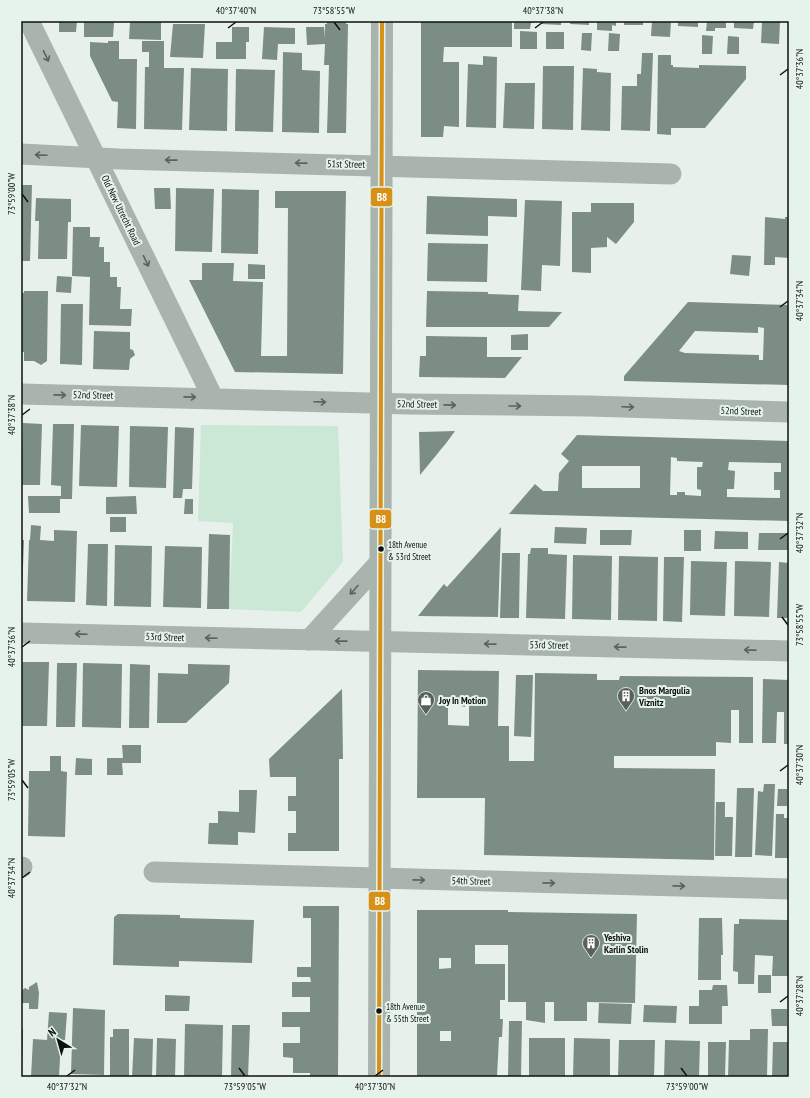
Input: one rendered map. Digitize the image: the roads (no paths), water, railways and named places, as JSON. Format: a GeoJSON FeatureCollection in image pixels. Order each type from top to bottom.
{"type":"FeatureCollection","features":[{"type":"Feature","properties":{"kind":"street","name":"Old New Utrecht Road"},"geometry":{"type":"LineString","coordinates":[[29,21],[213,398]]}},
{"type":"Feature","properties":{"kind":"street"},"geometry":{"type":"LineString","coordinates":[[379,1077],[382,21]]}},
{"type":"Feature","properties":{"kind":"street","name":"51st Street"},"geometry":{"type":"LineString","coordinates":[[21,154],[96,158],[671,174]]}},
{"type":"Feature","properties":{"kind":"street","name":"52nd Street"},"geometry":{"type":"LineString","coordinates":[[21,394],[213,398],[381,404],[589,406],[789,412]]}},
{"type":"Feature","properties":{"kind":"street"},"geometry":{"type":"LineString","coordinates":[[308,640],[381,561]]}},
{"type":"Feature","properties":{"kind":"street","name":"53rd Street"},"geometry":{"type":"LineString","coordinates":[[21,633],[789,651]]}},
{"type":"Feature","properties":{"kind":"street","name":"54th Street"},"geometry":{"type":"LineString","coordinates":[[154,872],[789,889]]}},
{"type":"Feature","properties":{"kind":"place","name":"18th Avenue & 53rd Street"},"geometry":{"type":"Point","coordinates":[381,549]}},
{"type":"Feature","properties":{"kind":"place","name":"Bnos Margulia Viznitz"},"geometry":{"type":"Point","coordinates":[626,711]}},
{"type":"Feature","properties":{"kind":"place","name":"Joy In Motion"},"geometry":{"type":"Point","coordinates":[426,715]}},
{"type":"Feature","properties":{"kind":"place","name":"Yeshiva Karlin Stolin"},"geometry":{"type":"Point","coordinates":[591,958]}},
{"type":"Feature","properties":{"kind":"place","name":"18th Avenue & 55th Street"},"geometry":{"type":"Point","coordinates":[379,1011]}}]}
